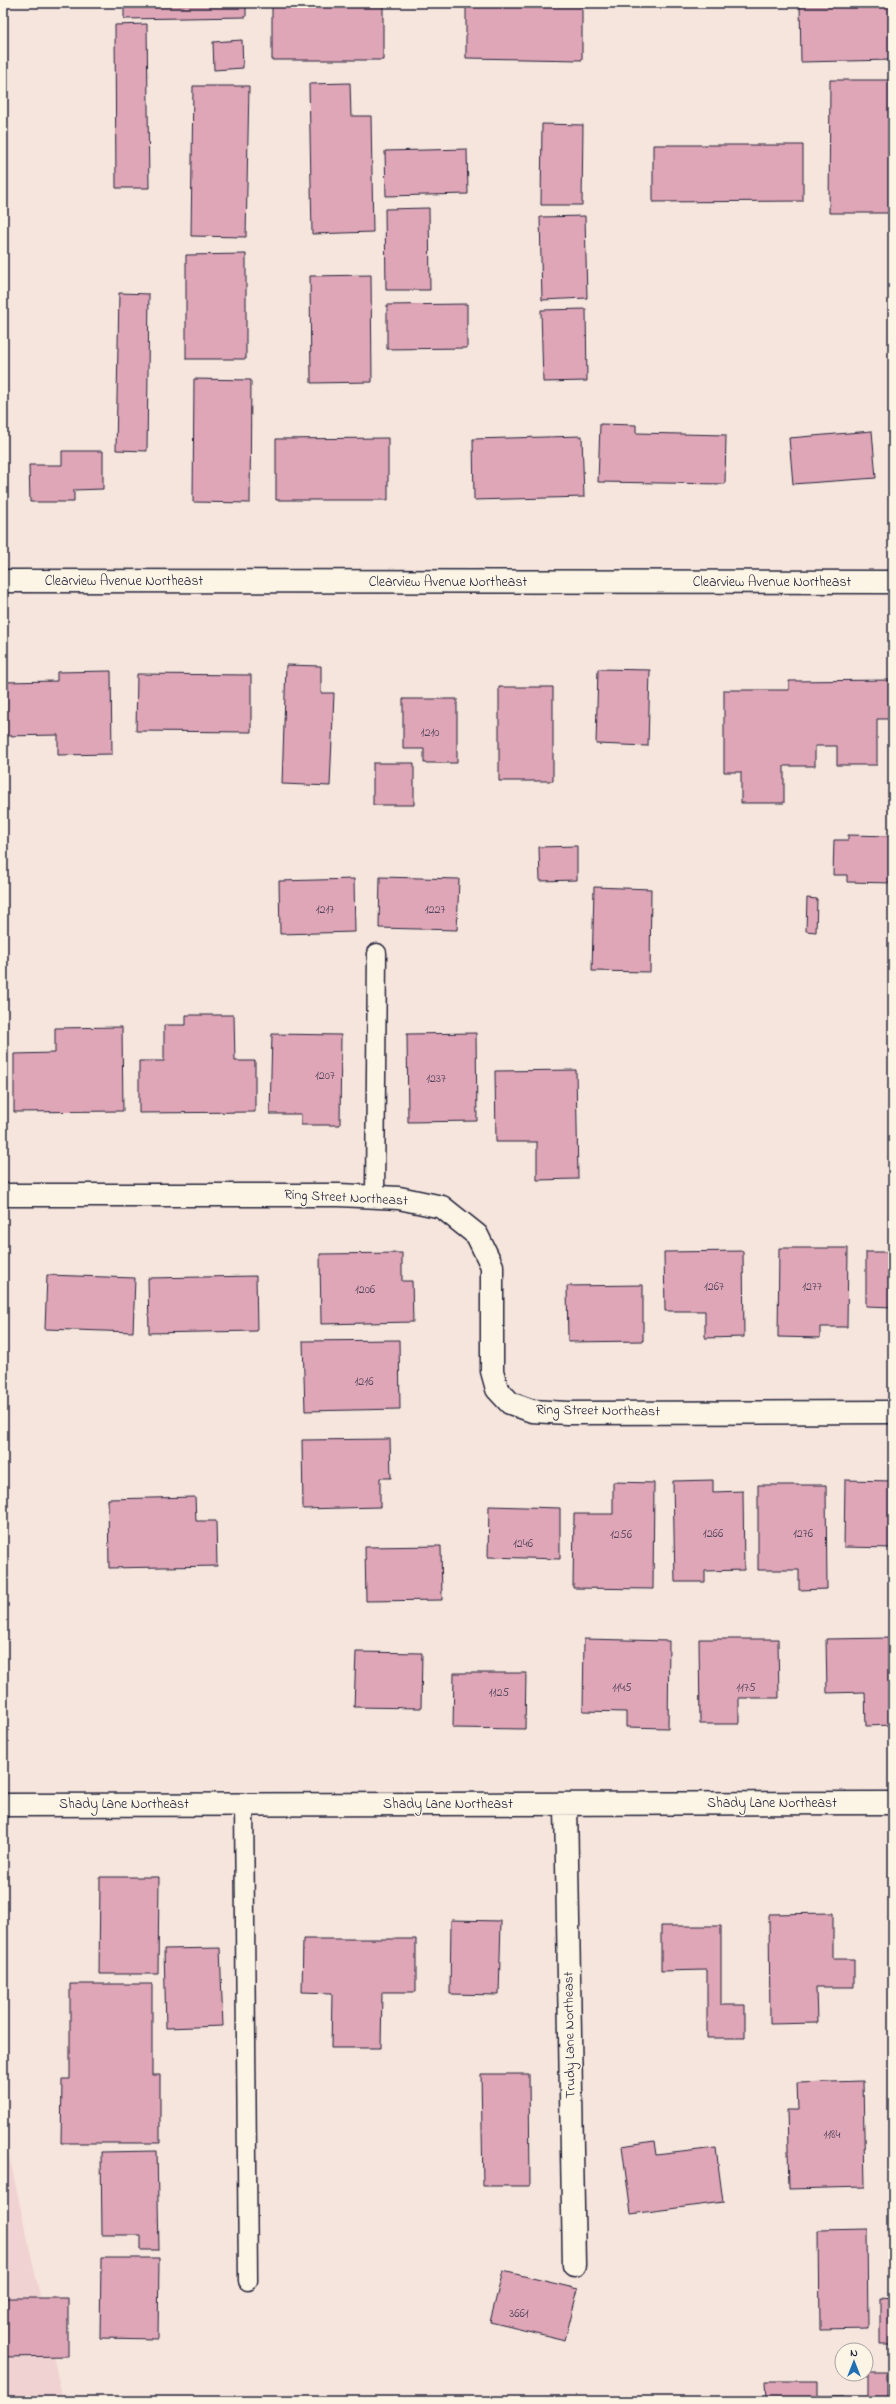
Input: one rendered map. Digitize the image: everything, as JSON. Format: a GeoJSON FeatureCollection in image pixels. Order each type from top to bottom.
{"type":"FeatureCollection","features":[{"type":"Feature","properties":{"kind":"street","name":"Clearview Avenue Northeast"},"geometry":{"type":"LineString","coordinates":[[3,581],[893,582]]}},
{"type":"Feature","properties":{"kind":"street","name":"Ring Street Northeast"},"geometry":{"type":"LineString","coordinates":[[3,1195],[339,1195],[399,1198],[442,1208],[477,1235],[492,1266],[492,1371],[497,1389],[510,1403],[532,1411],[567,1413],[893,1412]]}},
{"type":"Feature","properties":{"kind":"street","name":"Shady Lane Northeast"},"geometry":{"type":"LineString","coordinates":[[3,1805],[244,1803],[566,1805],[893,1803]]}},
{"type":"Feature","properties":{"kind":"street","name":"Trudy Lane Northeast"},"geometry":{"type":"LineString","coordinates":[[566,1805],[574,2265]]}},
{"type":"Feature","properties":{"kind":"lane"},"geometry":{"type":"LineString","coordinates":[[375,1197],[377,953]]}},
{"type":"Feature","properties":{"kind":"lane"},"geometry":{"type":"LineString","coordinates":[[244,1803],[248,2281]]}},
{"type":"Feature","properties":{"kind":"shaded area"},"geometry":{"type":"Polygon","coordinates":[[[3,2128],[63,2401],[3,2401],[3,2128]]]}},
{"type":"Feature","properties":{"kind":"building"},"geometry":{"type":"Polygon","coordinates":[[[124,3],[246,3],[246,17],[124,19],[124,3]]]}},
{"type":"Feature","properties":{"kind":"building"},"geometry":{"type":"Polygon","coordinates":[[[272,3],[383,3],[383,60],[272,60],[272,3]]]}},
{"type":"Feature","properties":{"kind":"building"},"geometry":{"type":"Polygon","coordinates":[[[466,3],[582,3],[582,60],[466,58],[466,3]]]}},
{"type":"Feature","properties":{"kind":"building"},"geometry":{"type":"Polygon","coordinates":[[[800,3],[893,3],[893,60],[801,62],[800,3]]]}},
{"type":"Feature","properties":{"kind":"building"},"geometry":{"type":"Polygon","coordinates":[[[147,24],[149,188],[116,188],[115,25],[147,24]]]}},
{"type":"Feature","properties":{"kind":"building"},"geometry":{"type":"Polygon","coordinates":[[[242,40],[243,68],[214,70],[213,42],[242,40]]]}},
{"type":"Feature","properties":{"kind":"building"},"geometry":{"type":"Polygon","coordinates":[[[830,80],[893,80],[893,213],[829,213],[830,80]]]}},
{"type":"Feature","properties":{"kind":"building"},"geometry":{"type":"Polygon","coordinates":[[[350,83],[351,116],[371,116],[373,232],[312,234],[309,84],[350,83]]]}},
{"type":"Feature","properties":{"kind":"building"},"geometry":{"type":"Polygon","coordinates":[[[193,86],[249,86],[246,237],[191,236],[193,86]]]}},
{"type":"Feature","properties":{"kind":"building"},"geometry":{"type":"Polygon","coordinates":[[[542,124],[583,125],[582,205],[541,205],[542,124]]]}},
{"type":"Feature","properties":{"kind":"building"},"geometry":{"type":"Polygon","coordinates":[[[653,145],[803,145],[803,201],[653,202],[653,145]]]}},
{"type":"Feature","properties":{"kind":"building"},"geometry":{"type":"Polygon","coordinates":[[[467,149],[468,194],[386,196],[385,151],[467,149]]]}},
{"type":"Feature","properties":{"kind":"building"},"geometry":{"type":"Polygon","coordinates":[[[429,208],[430,290],[386,290],[385,209],[429,208]]]}},
{"type":"Feature","properties":{"kind":"building"},"geometry":{"type":"Polygon","coordinates":[[[585,216],[587,298],[542,300],[540,217],[585,216]]]}},
{"type":"Feature","properties":{"kind":"building"},"geometry":{"type":"Polygon","coordinates":[[[246,254],[246,359],[186,359],[186,255],[246,254]]]}},
{"type":"Feature","properties":{"kind":"building"},"geometry":{"type":"Polygon","coordinates":[[[371,275],[372,382],[311,383],[310,276],[371,275]]]}},
{"type":"Feature","properties":{"kind":"building"},"geometry":{"type":"Polygon","coordinates":[[[119,293],[149,294],[147,451],[116,450],[119,293]]]}},
{"type":"Feature","properties":{"kind":"building"},"geometry":{"type":"Polygon","coordinates":[[[467,304],[467,348],[387,349],[387,305],[467,304]]]}},
{"type":"Feature","properties":{"kind":"building"},"geometry":{"type":"Polygon","coordinates":[[[586,309],[587,381],[543,382],[541,310],[586,309]]]}},
{"type":"Feature","properties":{"kind":"building"},"geometry":{"type":"Polygon","coordinates":[[[194,379],[251,380],[250,503],[193,502],[194,379]]]}},
{"type":"Feature","properties":{"kind":"building"},"geometry":{"type":"Polygon","coordinates":[[[600,424],[636,425],[636,433],[726,435],[725,484],[598,482],[600,424]]]}},
{"type":"Feature","properties":{"kind":"building"},"geometry":{"type":"Polygon","coordinates":[[[872,431],[876,478],[793,484],[789,438],[872,431]]]}},
{"type":"Feature","properties":{"kind":"building"},"geometry":{"type":"Polygon","coordinates":[[[582,436],[584,497],[474,500],[473,439],[582,436]]]}},
{"type":"Feature","properties":{"kind":"building"},"geometry":{"type":"Polygon","coordinates":[[[388,438],[388,500],[276,500],[276,439],[388,438]]]}},
{"type":"Feature","properties":{"kind":"building"},"geometry":{"type":"Polygon","coordinates":[[[62,451],[103,451],[103,489],[74,490],[74,502],[30,502],[29,465],[62,465],[62,451]]]}},
{"type":"Feature","properties":{"kind":"building"},"geometry":{"type":"Polygon","coordinates":[[[286,665],[321,666],[321,693],[334,693],[330,786],[282,784],[286,665]]]}},
{"type":"Feature","properties":{"kind":"building"},"geometry":{"type":"Polygon","coordinates":[[[598,669],[650,670],[648,746],[596,744],[598,669]]]}},
{"type":"Feature","properties":{"kind":"building"},"geometry":{"type":"Polygon","coordinates":[[[111,671],[112,754],[58,755],[58,735],[3,736],[3,682],[57,681],[57,672],[111,671]]]}},
{"type":"Feature","properties":{"kind":"building"},"geometry":{"type":"Polygon","coordinates":[[[137,674],[251,675],[251,732],[136,731],[137,674]]]}},
{"type":"Feature","properties":{"kind":"building"},"geometry":{"type":"Polygon","coordinates":[[[892,680],[892,719],[877,719],[877,765],[837,765],[837,746],[815,746],[815,766],[784,766],[784,803],[741,803],[741,772],[724,772],[724,690],[789,690],[789,681],[892,680]]]}},
{"type":"Feature","properties":{"kind":"building"},"geometry":{"type":"Polygon","coordinates":[[[499,687],[553,687],[553,781],[499,781],[499,687]]]}},
{"type":"Feature","properties":{"kind":"building"},"geometry":{"type":"Polygon","coordinates":[[[403,699],[457,699],[457,763],[424,763],[424,749],[403,749],[403,699]]]}},
{"type":"Feature","properties":{"kind":"building"},"geometry":{"type":"Polygon","coordinates":[[[373,763],[414,763],[414,805],[373,805],[373,763]]]}},
{"type":"Feature","properties":{"kind":"building"},"geometry":{"type":"Polygon","coordinates":[[[848,835],[893,836],[893,883],[847,882],[847,875],[833,875],[834,840],[848,840],[848,835]]]}},
{"type":"Feature","properties":{"kind":"building"},"geometry":{"type":"Polygon","coordinates":[[[577,846],[577,880],[540,881],[539,847],[577,846]]]}},
{"type":"Feature","properties":{"kind":"building"},"geometry":{"type":"Polygon","coordinates":[[[380,877],[459,879],[457,930],[379,928],[380,877]]]}},
{"type":"Feature","properties":{"kind":"building"},"geometry":{"type":"Polygon","coordinates":[[[354,879],[355,932],[280,934],[279,881],[354,879]]]}},
{"type":"Feature","properties":{"kind":"building"},"geometry":{"type":"Polygon","coordinates":[[[594,887],[651,889],[650,972],[592,971],[594,887]]]}},
{"type":"Feature","properties":{"kind":"building"},"geometry":{"type":"Polygon","coordinates":[[[807,898],[817,899],[816,932],[806,931],[807,898]]]}},
{"type":"Feature","properties":{"kind":"building"},"geometry":{"type":"Polygon","coordinates":[[[186,1015],[234,1015],[235,1061],[255,1061],[255,1112],[139,1113],[139,1061],[164,1061],[164,1025],[186,1025],[186,1015]]]}},
{"type":"Feature","properties":{"kind":"building"},"geometry":{"type":"Polygon","coordinates":[[[122,1027],[123,1111],[14,1112],[14,1054],[55,1053],[55,1028],[122,1027]]]}},
{"type":"Feature","properties":{"kind":"building"},"geometry":{"type":"Polygon","coordinates":[[[476,1033],[477,1121],[408,1122],[407,1034],[476,1033]]]}},
{"type":"Feature","properties":{"kind":"building"},"geometry":{"type":"Polygon","coordinates":[[[272,1034],[341,1035],[340,1125],[301,1125],[301,1114],[270,1114],[272,1034]]]}},
{"type":"Feature","properties":{"kind":"building"},"geometry":{"type":"Polygon","coordinates":[[[576,1070],[578,1179],[537,1180],[537,1142],[496,1142],[495,1071],[576,1070]]]}},
{"type":"Feature","properties":{"kind":"building"},"geometry":{"type":"Polygon","coordinates":[[[779,1248],[848,1248],[847,1327],[820,1327],[820,1338],[778,1337],[779,1248]]]}},
{"type":"Feature","properties":{"kind":"building"},"geometry":{"type":"Polygon","coordinates":[[[743,1251],[744,1337],[705,1338],[705,1311],[665,1311],[664,1252],[743,1251]]]}},
{"type":"Feature","properties":{"kind":"building"},"geometry":{"type":"Polygon","coordinates":[[[866,1252],[893,1252],[893,1307],[866,1306],[866,1252]]]}},
{"type":"Feature","properties":{"kind":"building"},"geometry":{"type":"Polygon","coordinates":[[[402,1253],[402,1281],[412,1281],[413,1322],[321,1324],[320,1254],[402,1253]]]}},
{"type":"Feature","properties":{"kind":"building"},"geometry":{"type":"Polygon","coordinates":[[[47,1275],[135,1278],[133,1332],[45,1329],[47,1275]]]}},
{"type":"Feature","properties":{"kind":"building"},"geometry":{"type":"Polygon","coordinates":[[[256,1276],[257,1331],[149,1333],[148,1278],[256,1276]]]}},
{"type":"Feature","properties":{"kind":"building"},"geometry":{"type":"Polygon","coordinates":[[[643,1285],[643,1341],[568,1342],[567,1286],[643,1285]]]}},
{"type":"Feature","properties":{"kind":"building"},"geometry":{"type":"Polygon","coordinates":[[[399,1340],[400,1409],[305,1411],[303,1341],[399,1340]]]}},
{"type":"Feature","properties":{"kind":"building"},"geometry":{"type":"Polygon","coordinates":[[[390,1439],[391,1478],[380,1478],[380,1507],[303,1509],[302,1440],[390,1439]]]}},
{"type":"Feature","properties":{"kind":"building"},"geometry":{"type":"Polygon","coordinates":[[[713,1480],[713,1492],[743,1491],[744,1570],[705,1571],[705,1582],[675,1582],[673,1481],[713,1480]]]}},
{"type":"Feature","properties":{"kind":"building"},"geometry":{"type":"Polygon","coordinates":[[[845,1480],[893,1481],[893,1548],[844,1547],[845,1480]]]}},
{"type":"Feature","properties":{"kind":"building"},"geometry":{"type":"Polygon","coordinates":[[[613,1482],[654,1483],[653,1589],[573,1588],[574,1514],[613,1514],[613,1482]]]}},
{"type":"Feature","properties":{"kind":"building"},"geometry":{"type":"Polygon","coordinates":[[[758,1485],[826,1485],[827,1589],[799,1590],[799,1570],[758,1570],[758,1485]]]}},
{"type":"Feature","properties":{"kind":"building"},"geometry":{"type":"Polygon","coordinates":[[[195,1497],[196,1521],[216,1521],[217,1566],[109,1568],[108,1499],[195,1497]]]}},
{"type":"Feature","properties":{"kind":"building"},"geometry":{"type":"Polygon","coordinates":[[[489,1506],[560,1508],[560,1559],[488,1557],[489,1506]]]}},
{"type":"Feature","properties":{"kind":"building"},"geometry":{"type":"Polygon","coordinates":[[[441,1546],[442,1600],[366,1601],[365,1547],[441,1546]]]}},
{"type":"Feature","properties":{"kind":"building"},"geometry":{"type":"Polygon","coordinates":[[[893,1638],[893,1725],[866,1726],[865,1692],[827,1693],[826,1639],[893,1638]]]}},
{"type":"Feature","properties":{"kind":"building"},"geometry":{"type":"Polygon","coordinates":[[[584,1639],[669,1641],[668,1728],[626,1727],[626,1712],[583,1711],[584,1639]]]}},
{"type":"Feature","properties":{"kind":"building"},"geometry":{"type":"Polygon","coordinates":[[[699,1639],[778,1639],[779,1698],[739,1698],[739,1724],[700,1724],[699,1639]]]}},
{"type":"Feature","properties":{"kind":"building"},"geometry":{"type":"Polygon","coordinates":[[[356,1652],[422,1653],[421,1708],[354,1707],[356,1652]]]}},
{"type":"Feature","properties":{"kind":"building"},"geometry":{"type":"Polygon","coordinates":[[[454,1673],[526,1673],[525,1729],[453,1728],[454,1673]]]}},
{"type":"Feature","properties":{"kind":"building"},"geometry":{"type":"Polygon","coordinates":[[[100,1877],[159,1877],[158,1974],[99,1974],[100,1877]]]}},
{"type":"Feature","properties":{"kind":"building"},"geometry":{"type":"Polygon","coordinates":[[[833,1913],[833,1959],[854,1959],[854,1987],[816,1987],[817,2023],[770,2024],[769,1914],[833,1913]]]}},
{"type":"Feature","properties":{"kind":"building"},"geometry":{"type":"Polygon","coordinates":[[[451,1920],[501,1921],[499,1995],[450,1994],[451,1920]]]}},
{"type":"Feature","properties":{"kind":"building"},"geometry":{"type":"Polygon","coordinates":[[[661,1926],[721,1926],[721,2005],[745,2005],[745,2038],[707,2038],[707,1970],[661,1971],[661,1926]]]}},
{"type":"Feature","properties":{"kind":"building"},"geometry":{"type":"Polygon","coordinates":[[[303,1939],[416,1939],[416,1992],[382,1992],[381,2048],[331,2048],[332,1993],[302,1992],[303,1939]]]}},
{"type":"Feature","properties":{"kind":"building"},"geometry":{"type":"Polygon","coordinates":[[[220,1948],[223,2026],[166,2028],[164,1949],[220,1948]]]}},
{"type":"Feature","properties":{"kind":"building"},"geometry":{"type":"Polygon","coordinates":[[[70,1984],[152,1984],[152,2075],[160,2075],[160,2143],[61,2143],[62,2079],[70,2079],[70,1984]]]}},
{"type":"Feature","properties":{"kind":"building"},"geometry":{"type":"Polygon","coordinates":[[[481,2074],[529,2074],[530,2186],[483,2186],[481,2074]]]}},
{"type":"Feature","properties":{"kind":"building"},"geometry":{"type":"Polygon","coordinates":[[[863,2081],[865,2187],[789,2189],[787,2110],[798,2110],[797,2083],[863,2081]]]}},
{"type":"Feature","properties":{"kind":"building"},"geometry":{"type":"Polygon","coordinates":[[[654,2141],[656,2155],[716,2148],[723,2202],[631,2214],[622,2146],[654,2141]]]}},
{"type":"Feature","properties":{"kind":"building"},"geometry":{"type":"Polygon","coordinates":[[[157,2151],[159,2250],[141,2250],[141,2235],[102,2235],[101,2152],[157,2151]]]}},
{"type":"Feature","properties":{"kind":"building"},"geometry":{"type":"Polygon","coordinates":[[[867,2229],[868,2328],[820,2329],[819,2230],[867,2229]]]}},
{"type":"Feature","properties":{"kind":"building"},"geometry":{"type":"Polygon","coordinates":[[[101,2258],[159,2258],[158,2339],[100,2338],[101,2258]]]}},
{"type":"Feature","properties":{"kind":"building"},"geometry":{"type":"Polygon","coordinates":[[[503,2271],[578,2289],[565,2340],[490,2322],[503,2271]]]}},
{"type":"Feature","properties":{"kind":"building"},"geometry":{"type":"Polygon","coordinates":[[[880,2297],[893,2298],[893,2344],[880,2344],[880,2297]]]}},
{"type":"Feature","properties":{"kind":"building"},"geometry":{"type":"Polygon","coordinates":[[[3,2298],[68,2298],[68,2356],[3,2357],[3,2298]]]}},
{"type":"Feature","properties":{"kind":"building"},"geometry":{"type":"Polygon","coordinates":[[[874,2372],[887,2372],[887,2401],[867,2401],[867,2382],[874,2382],[874,2372]]]}},
{"type":"Feature","properties":{"kind":"building"},"geometry":{"type":"Polygon","coordinates":[[[766,2381],[818,2381],[818,2396],[844,2396],[845,2401],[767,2401],[766,2381]]]}},
{"type":"Feature","properties":{"kind":"building"},"geometry":{"type":"Polygon","coordinates":[[[730,2397],[730,2401],[707,2401],[707,2398],[730,2397]]]}}]}
